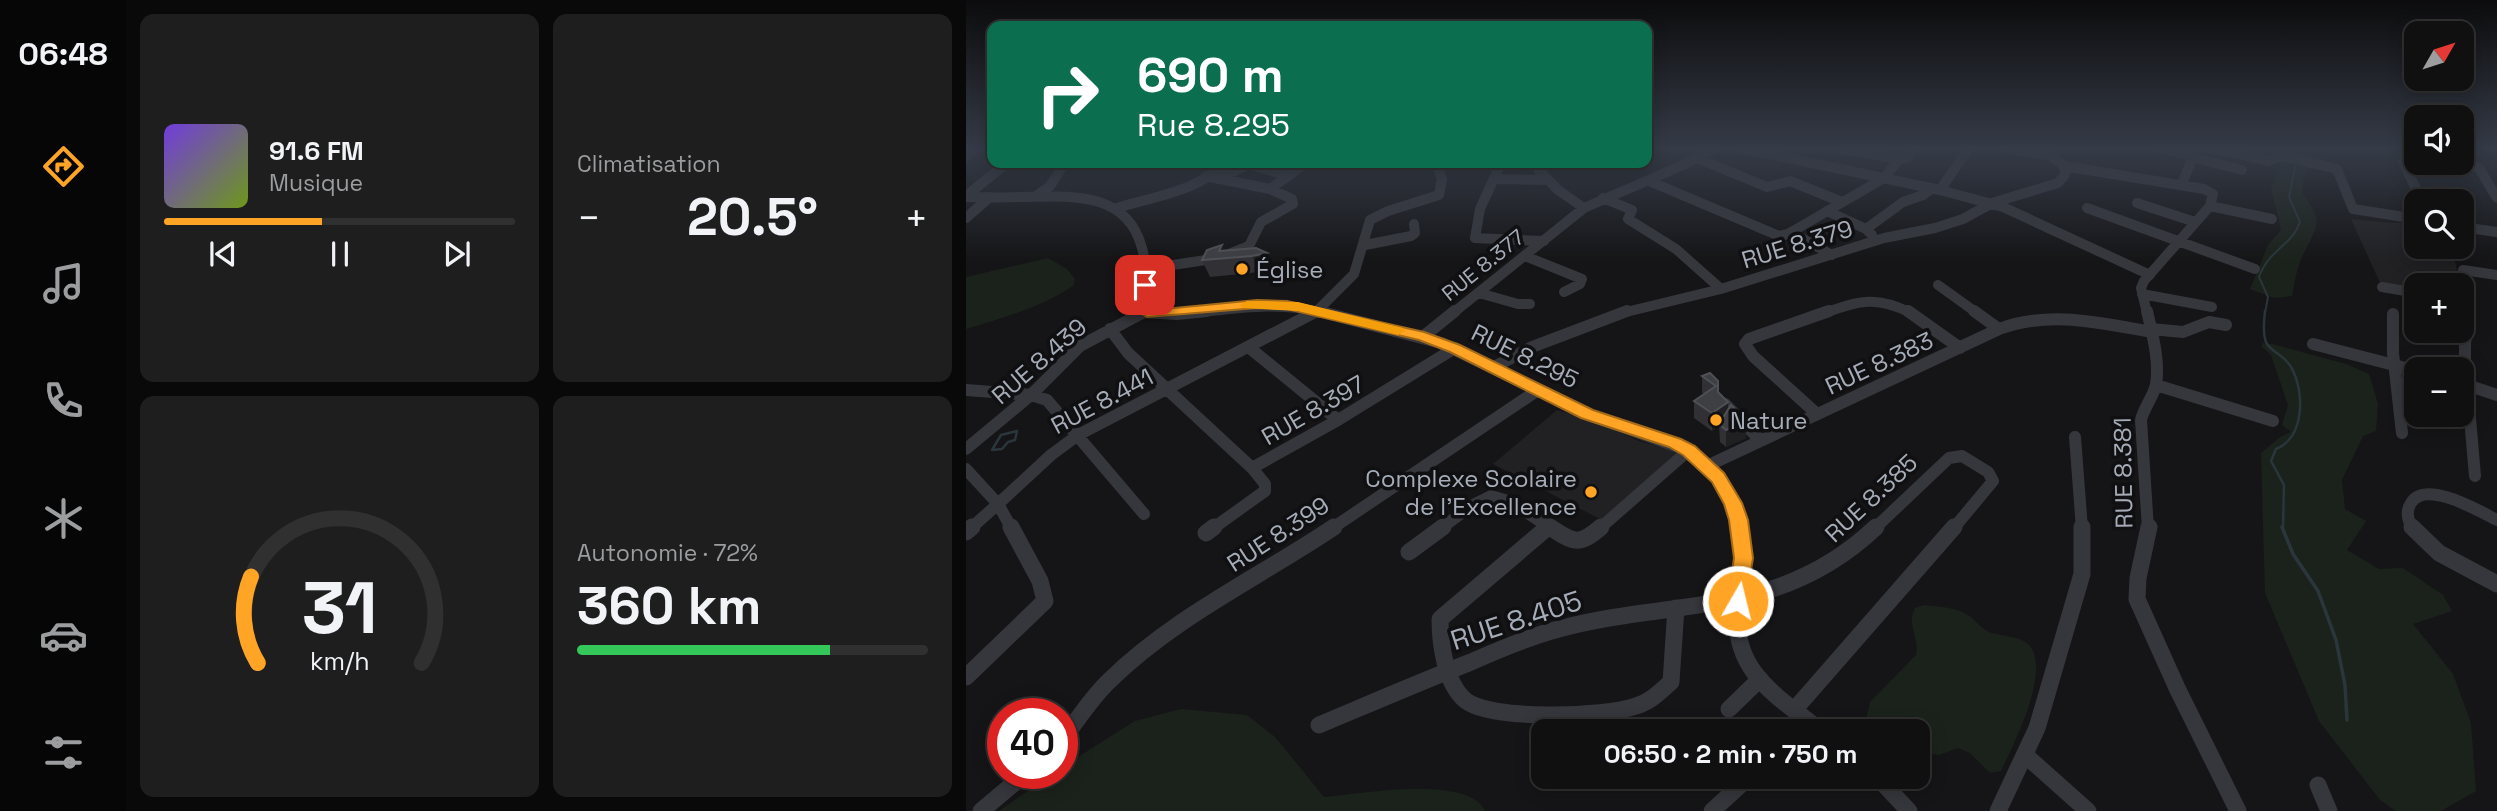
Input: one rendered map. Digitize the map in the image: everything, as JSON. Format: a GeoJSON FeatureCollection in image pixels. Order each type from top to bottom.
{"type":"FeatureCollection","features":[{"type":"Feature","properties":{"kind":"street"},"geometry":{"type":"LineString","coordinates":[[1034,197],[1050,186]]}},
{"type":"Feature","properties":{"kind":"street"},"geometry":{"type":"LineString","coordinates":[[1116,208],[1178,186]]}},
{"type":"Feature","properties":{"kind":"street"},"geometry":{"type":"LineString","coordinates":[[1146,270],[1219,258],[1249,246],[1261,222],[1294,201],[1270,190],[1250,186]]}},
{"type":"Feature","properties":{"kind":"street"},"geometry":{"type":"LineString","coordinates":[[1270,190],[1275,186]]}},
{"type":"Feature","properties":{"kind":"street","name":"RUE 8.441"},"geometry":{"type":"LineString","coordinates":[[966,532],[1059,448],[1078,435],[1251,349],[1317,311],[1354,274],[1369,225],[1375,217],[1441,193],[1442,186]]}},
{"type":"Feature","properties":{"kind":"street"},"geometry":{"type":"LineString","coordinates":[[1491,186],[1477,220],[1475,238],[1544,241]]}},
{"type":"Feature","properties":{"kind":"street"},"geometry":{"type":"LineString","coordinates":[[1556,186],[1584,208]]}},
{"type":"Feature","properties":{"kind":"street","name":"RUE 8.377"},"geometry":{"type":"LineString","coordinates":[[1424,337],[1584,208],[1635,186]]}},
{"type":"Feature","properties":{"kind":"street"},"geometry":{"type":"LineString","coordinates":[[1659,186],[1779,236],[1791,233],[1870,186]]}},
{"type":"Feature","properties":{"kind":"street"},"geometry":{"type":"LineString","coordinates":[[1802,186],[1842,202]]}},
{"type":"Feature","properties":{"kind":"street"},"geometry":{"type":"LineString","coordinates":[[1921,186],[2010,209],[2150,275]]}},
{"type":"Feature","properties":{"kind":"street"},"geometry":{"type":"LineString","coordinates":[[1866,229],[1903,202],[1939,186]]}},
{"type":"Feature","properties":{"kind":"street","name":"RUE 8.379"},"geometry":{"type":"LineString","coordinates":[[1494,367],[1541,343],[1630,310],[1721,289],[1876,241],[1950,223],[1992,203],[2049,186]]}},
{"type":"Feature","properties":{"kind":"street"},"geometry":{"type":"LineString","coordinates":[[2189,186],[2210,191],[2213,194],[2210,206],[2192,221],[2142,283],[2142,294],[2212,307]]}},
{"type":"Feature","properties":{"kind":"street"},"geometry":{"type":"LineString","coordinates":[[2343,186],[2353,209],[2404,217]]}},
{"type":"Feature","properties":{"kind":"street"},"geometry":{"type":"LineString","coordinates":[[966,196],[1090,199],[1116,208],[1136,226],[1146,270],[1141,305],[1144,312]]}},
{"type":"Feature","properties":{"kind":"street"},"geometry":{"type":"LineString","coordinates":[[966,218],[990,197]]}},
{"type":"Feature","properties":{"kind":"street"},"geometry":{"type":"LineString","coordinates":[[1604,198],[1632,209],[1628,219],[1675,249],[1721,289]]}},
{"type":"Feature","properties":{"kind":"street"},"geometry":{"type":"LineString","coordinates":[[2137,203],[2192,221]]}},
{"type":"Feature","properties":{"kind":"street"},"geometry":{"type":"LineString","coordinates":[[2210,206],[2272,219]]}},
{"type":"Feature","properties":{"kind":"street"},"geometry":{"type":"LineString","coordinates":[[2087,208],[2255,269]]}},
{"type":"Feature","properties":{"kind":"street"},"geometry":{"type":"LineString","coordinates":[[1827,211],[1866,229],[1876,241]]}},
{"type":"Feature","properties":{"kind":"street"},"geometry":{"type":"LineString","coordinates":[[1365,245],[1411,236],[1415,233],[1415,223]]}},
{"type":"Feature","properties":{"kind":"street"},"geometry":{"type":"LineString","coordinates":[[2474,228],[2497,232]]}},
{"type":"Feature","properties":{"kind":"street"},"geometry":{"type":"LineString","coordinates":[[1791,233],[1832,255]]}},
{"type":"Feature","properties":{"kind":"street"},"geometry":{"type":"LineString","coordinates":[[1525,256],[1582,279],[1580,284],[1564,292]]}},
{"type":"Feature","properties":{"kind":"street"},"geometry":{"type":"LineString","coordinates":[[2463,273],[2463,270],[2497,275]]}},
{"type":"Feature","properties":{"kind":"street"},"geometry":{"type":"LineString","coordinates":[[1938,285],[1999,329]]}},
{"type":"Feature","properties":{"kind":"street"},"geometry":{"type":"LineString","coordinates":[[2382,287],[2404,291]]}},
{"type":"Feature","properties":{"kind":"street"},"geometry":{"type":"LineString","coordinates":[[1479,293],[1518,304],[1530,304]]}},
{"type":"Feature","properties":{"kind":"street","name":"RUE 8.381"},"geometry":{"type":"LineString","coordinates":[[2142,294],[2152,330],[2156,385],[2144,407],[2141,420],[2142,465],[2149,526],[2138,578],[2137,599],[2177,688],[2238,811]]}},
{"type":"Feature","properties":{"kind":"street"},"geometry":{"type":"LineString","coordinates":[[1817,414],[1753,356],[1745,344],[1749,339],[1858,302],[1872,300],[1914,314],[1960,348]]}},
{"type":"Feature","properties":{"kind":"street","name":"RUE 8.295"},"geometry":{"type":"LineString","coordinates":[[1144,312],[1181,313],[1267,304],[1317,311],[1424,337],[1455,348],[1587,414],[1689,450],[1707,466],[1727,491],[1738,520],[1744,558],[1738,601],[1737,636],[1741,651],[1760,679],[1804,719]]}},
{"type":"Feature","properties":{"kind":"street","name":"RUE 8.439"},"geometry":{"type":"LineString","coordinates":[[966,449],[1031,395],[1080,346],[1144,312]]}},
{"type":"Feature","properties":{"kind":"street"},"geometry":{"type":"LineString","coordinates":[[2393,314],[2402,433]]}},
{"type":"Feature","properties":{"kind":"street","name":"RUE 8.383"},"geometry":{"type":"LineString","coordinates":[[1707,466],[2018,320],[2031,318],[2152,330]]}},
{"type":"Feature","properties":{"kind":"street"},"geometry":{"type":"LineString","coordinates":[[2152,330],[2183,331],[2209,322],[2226,325]]}},
{"type":"Feature","properties":{"kind":"street","name":"RUE 8.397"},"geometry":{"type":"LineString","coordinates":[[1110,329],[1128,353],[1252,468],[1338,420],[1455,348]]}},
{"type":"Feature","properties":{"kind":"street"},"geometry":{"type":"LineString","coordinates":[[2313,344],[2404,367]]}},
{"type":"Feature","properties":{"kind":"street"},"geometry":{"type":"LineString","coordinates":[[1251,349],[1338,420]]}},
{"type":"Feature","properties":{"kind":"street"},"geometry":{"type":"LineString","coordinates":[[2156,385],[2273,421]]}},
{"type":"Feature","properties":{"kind":"street"},"geometry":{"type":"LineString","coordinates":[[2474,388],[2497,395]]}},
{"type":"Feature","properties":{"kind":"street"},"geometry":{"type":"LineString","coordinates":[[966,390],[1031,395],[1047,400],[1144,514]]}},
{"type":"Feature","properties":{"kind":"street","name":"RUE 8.399"},"geometry":{"type":"LineString","coordinates":[[1078,718],[1121,670],[1184,619],[1287,558],[1538,390]]}},
{"type":"Feature","properties":{"kind":"street"},"geometry":{"type":"LineString","coordinates":[[1725,404],[1760,440]]}},
{"type":"Feature","properties":{"kind":"street"},"geometry":{"type":"LineString","coordinates":[[2470,427],[2475,476]]}},
{"type":"Feature","properties":{"kind":"street"},"geometry":{"type":"LineString","coordinates":[[1998,811],[2039,720],[2082,574],[2082,508],[2075,437]]}},
{"type":"Feature","properties":{"kind":"street"},"geometry":{"type":"LineString","coordinates":[[1409,552],[1471,506],[1491,496],[1511,502],[1571,541],[1586,540],[1689,450]]}},
{"type":"Feature","properties":{"kind":"street","name":"RUE 8.385"},"geometry":{"type":"LineString","coordinates":[[1738,601],[1799,581],[1839,561],[1954,455],[1962,456],[1989,472],[1993,481],[1887,607],[1795,709]]}},
{"type":"Feature","properties":{"kind":"street"},"geometry":{"type":"LineString","coordinates":[[1206,533],[1265,491],[1265,484],[1252,468]]}},
{"type":"Feature","properties":{"kind":"street"},"geometry":{"type":"LineString","coordinates":[[966,469],[998,504],[1046,594],[1040,608],[966,677]]}},
{"type":"Feature","properties":{"kind":"street"},"geometry":{"type":"LineString","coordinates":[[2497,520],[2433,493],[2418,495],[2410,502],[2408,519],[2420,537],[2451,559],[2497,584]]}},
{"type":"Feature","properties":{"kind":"street"},"geometry":{"type":"LineString","coordinates":[[1549,526],[1440,619],[1455,690],[1464,700],[1480,708],[1575,716],[1626,708],[1665,691],[1671,682],[1674,670],[1676,608]]}},
{"type":"Feature","properties":{"kind":"street","name":"RUE 8.405"},"geometry":{"type":"LineString","coordinates":[[1319,725],[1449,669],[1557,629],[1625,615],[1738,601]]}},
{"type":"Feature","properties":{"kind":"street"},"geometry":{"type":"LineString","coordinates":[[1729,709],[1760,679]]}},
{"type":"Feature","properties":{"kind":"street"},"geometry":{"type":"LineString","coordinates":[[2025,755],[2088,811]]}},
{"type":"Feature","properties":{"kind":"street"},"geometry":{"type":"LineString","coordinates":[[2318,785],[2329,811]]}},
{"type":"Feature","properties":{"kind":"street"},"geometry":{"type":"LineString","coordinates":[[981,811],[1007,789]]}},
{"type":"Feature","properties":{"kind":"street"},"geometry":{"type":"LineString","coordinates":[[1712,811],[1736,789]]}},
{"type":"Feature","properties":{"kind":"street"},"geometry":{"type":"LineString","coordinates":[[1888,789],[1909,811]]}},
{"type":"Feature","properties":{"kind":"shaded area"},"geometry":{"type":"Polygon","coordinates":[[[2303,186],[2302,192],[2316,217],[2313,235],[2296,274],[2292,296],[2274,298],[2250,289],[2268,245],[2281,230],[2271,188],[2303,186]]]}},
{"type":"Feature","properties":{"kind":"shaded area"},"geometry":{"type":"Polygon","coordinates":[[[2351,219],[2404,223],[2404,259],[2454,259],[2458,273],[2404,273],[2404,289],[2381,285],[2351,219]]]}},
{"type":"Feature","properties":{"kind":"shaded area"},"geometry":{"type":"Polygon","coordinates":[[[1048,258],[1067,269],[1075,279],[1073,286],[1035,306],[966,329],[966,277],[1048,258]]]}},
{"type":"Feature","properties":{"kind":"shaded area"},"geometry":{"type":"Polygon","coordinates":[[[2262,343],[2346,364],[2369,374],[2378,404],[2376,431],[2363,436],[2342,480],[2345,509],[2366,521],[2347,550],[2379,569],[2403,568],[2443,595],[2452,611],[2413,624],[2453,674],[2471,723],[2476,791],[2441,811],[2396,811],[2380,800],[2319,721],[2265,593],[2261,453],[2280,437],[2291,432],[2282,425],[2288,405],[2271,355],[2262,347],[2262,343]]]}},
{"type":"Feature","properties":{"kind":"shaded area","name":"Complexe Scolaire de l'Excellence"},"geometry":{"type":"Polygon","coordinates":[[[1557,410],[1594,421],[1639,441],[1679,452],[1602,520],[1493,464],[1557,410]]]}},
{"type":"Feature","properties":{"kind":"shaded area"},"geometry":{"type":"Polygon","coordinates":[[[1924,605],[1960,611],[1987,631],[2024,641],[2035,655],[2034,688],[2014,744],[2001,771],[1990,773],[1970,753],[1958,748],[1939,755],[1930,754],[1930,719],[1866,719],[1870,702],[1916,655],[1912,626],[1915,608],[1924,605]]]}},
{"type":"Feature","properties":{"kind":"shaded area"},"geometry":{"type":"Polygon","coordinates":[[[1181,709],[1247,715],[1275,737],[1324,797],[1386,790],[1436,790],[1458,793],[1475,800],[1485,811],[999,811],[1031,789],[1078,789],[1078,757],[1135,721],[1181,709]]]}},
{"type":"Feature","properties":{"kind":"building"},"geometry":{"type":"Polygon","coordinates":[[[1222,245],[1219,251],[1256,248],[1267,253],[1202,260],[1207,250],[1222,245]]]}},
{"type":"Feature","properties":{"kind":"building"},"geometry":{"type":"Polygon","coordinates":[[[1710,373],[1718,381],[1718,392],[1728,402],[1712,413],[1694,401],[1716,386],[1702,376],[1710,373]]]}},
{"type":"Feature","properties":{"kind":"building"},"geometry":{"type":"Polygon","coordinates":[[[1731,405],[1746,421],[1726,430],[1719,424],[1731,405]]]}},
{"type":"Feature","properties":{"kind":"waterway"},"geometry":{"type":"LineString","coordinates":[[2265,313],[2268,297],[2259,277],[2269,260],[2292,237],[2300,222],[2289,197],[2291,186]]}},
{"type":"Feature","properties":{"kind":"waterway"},"geometry":{"type":"LineString","coordinates":[[2265,311],[2265,341],[2291,367],[2299,388],[2300,413],[2297,425],[2293,435],[2276,449],[2271,461],[2284,485],[2283,529]]}},
{"type":"Feature","properties":{"kind":"waterway"},"geometry":{"type":"LineString","coordinates":[[1017,431],[1015,440],[1008,442],[1002,449],[992,450],[1001,435],[1017,431]]}},
{"type":"Feature","properties":{"kind":"waterway"},"geometry":{"type":"LineString","coordinates":[[2282,527],[2293,554],[2318,591],[2336,640],[2345,685],[2347,720]]}},
{"type":"Feature","properties":{"kind":"slow traffic"},"geometry":{"type":"LineString","coordinates":[[1247,305],[1298,306],[1398,331]]}},
{"type":"Feature","properties":{"kind":"place","name":"Église"},"geometry":{"type":"Point","coordinates":[1242,269]}},
{"type":"Feature","properties":{"kind":"place","name":"Nature"},"geometry":{"type":"Point","coordinates":[1716,420]}},
{"type":"Feature","properties":{"kind":"place","name":"Complexe Scolaire de l'Excellence"},"geometry":{"type":"Point","coordinates":[1591,492]}},
{"type":"Feature","properties":{"kind":"route"},"geometry":{"type":"LineString","coordinates":[[1145,285],[1141,309],[1152,314],[1257,304],[1287,305],[1424,337],[1455,348],[1597,419],[1640,431],[1689,450],[1718,478],[1733,503],[1743,541],[1744,558],[1738,601]]}}]}
